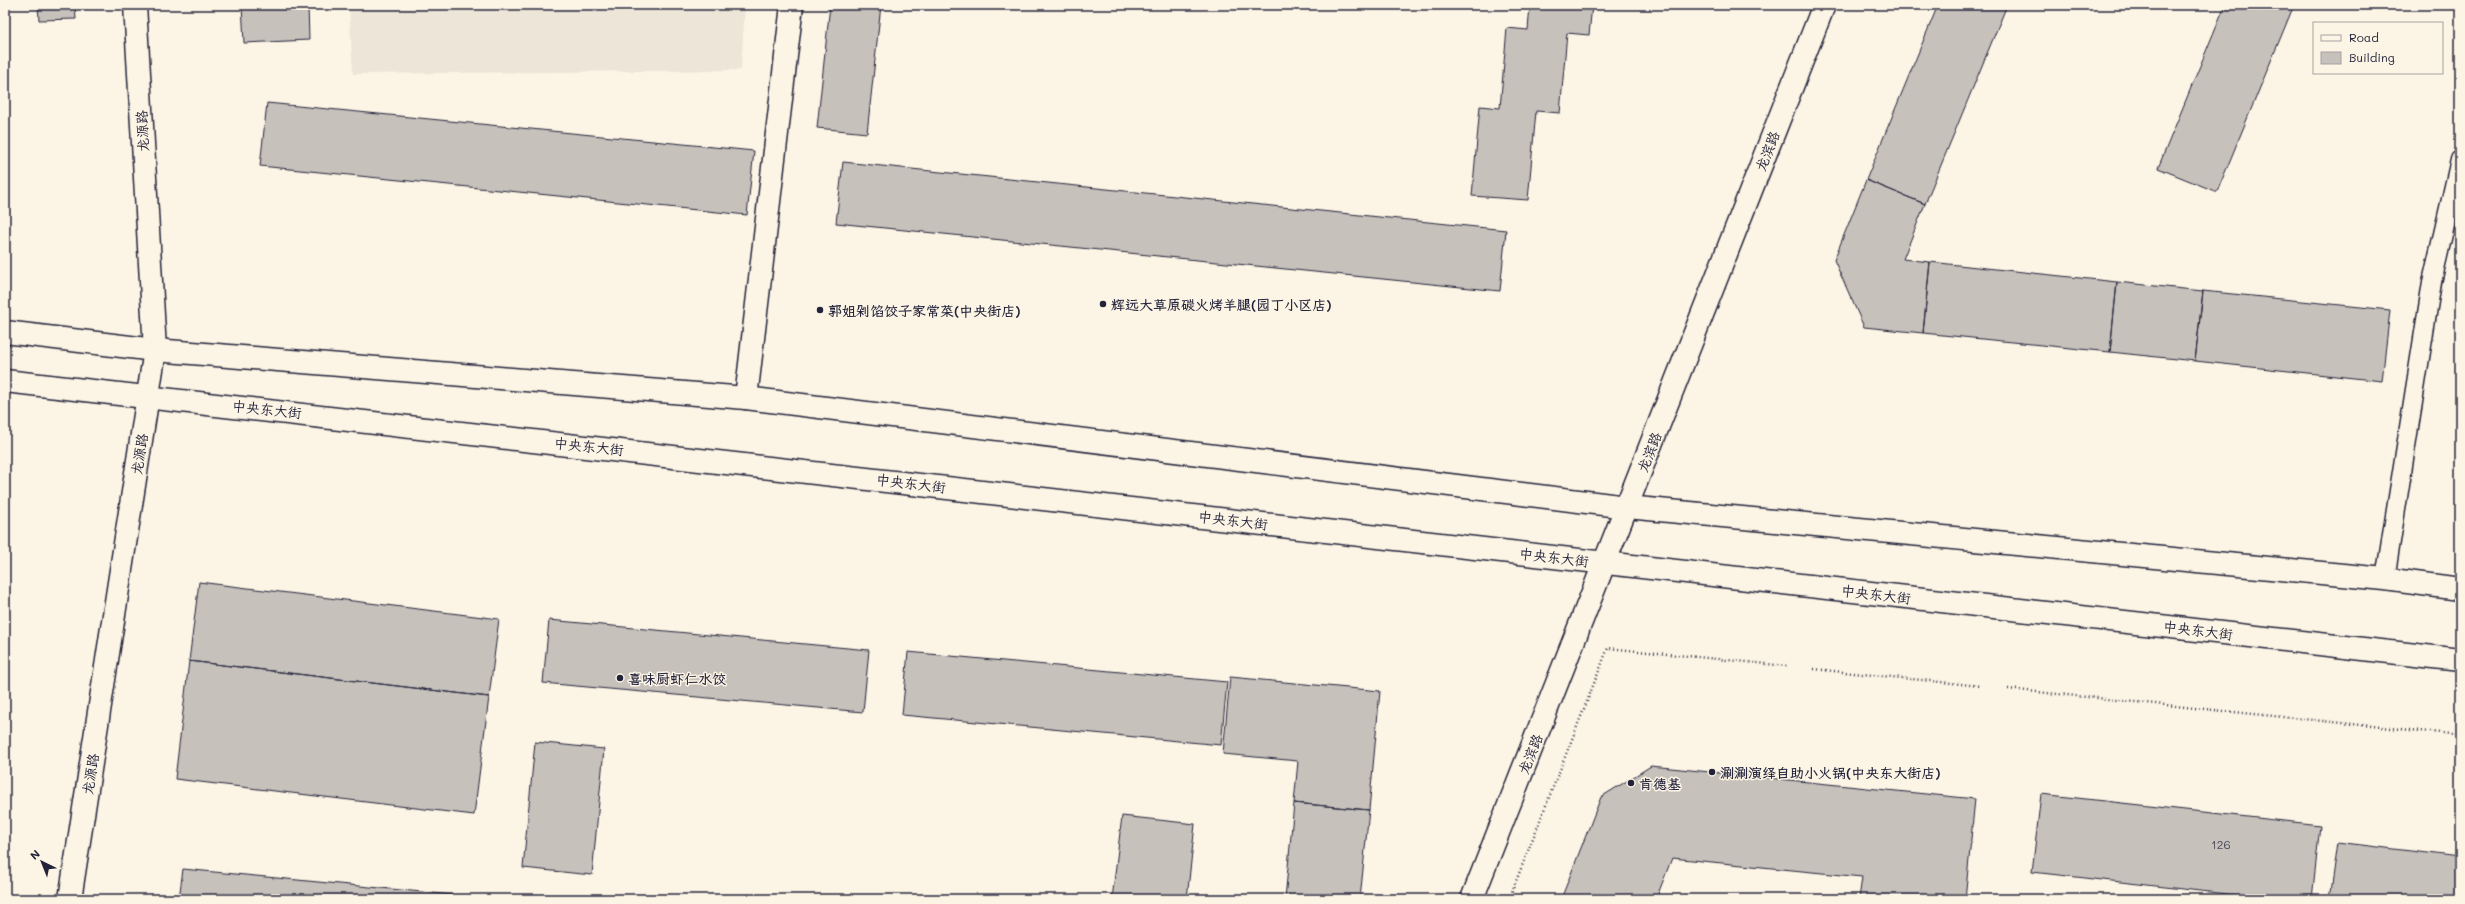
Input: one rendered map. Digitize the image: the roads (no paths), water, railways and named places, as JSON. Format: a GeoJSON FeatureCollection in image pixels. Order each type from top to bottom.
{"type":"FeatureCollection","features":[{"type":"Feature","properties":{"kind":"main road","name":"龙源路"},"geometry":{"type":"LineString","coordinates":[[70,899],[155,350],[135,5]]}},
{"type":"Feature","properties":{"kind":"main road"},"geometry":{"type":"LineString","coordinates":[[746,398],[792,5]]}},
{"type":"Feature","properties":{"kind":"main road","name":"龙滨路"},"geometry":{"type":"LineString","coordinates":[[1472,899],[1824,5]]}},
{"type":"Feature","properties":{"kind":"main road"},"geometry":{"type":"LineString","coordinates":[[5,332],[155,350],[746,398],[1627,507],[2385,579],[2460,589]]}},
{"type":"Feature","properties":{"kind":"main road","name":"中央东大街"},"geometry":{"type":"LineString","coordinates":[[5,381],[148,396],[2460,660]]}},
{"type":"Feature","properties":{"kind":"lane"},"geometry":{"type":"LineString","coordinates":[[2385,579],[2432,282],[2460,160]]}},
{"type":"Feature","properties":{"kind":"place","name":"辉远大草原碳火烤羊腿(园丁小区店)"},"geometry":{"type":"Point","coordinates":[1103,304]}},
{"type":"Feature","properties":{"kind":"place","name":"郭姐剁馅饺子家常菜(中央街店)"},"geometry":{"type":"Point","coordinates":[820,310]}},
{"type":"Feature","properties":{"kind":"place","name":"喜味厨虾仁水饺"},"geometry":{"type":"Point","coordinates":[620,678]}},
{"type":"Feature","properties":{"kind":"place","name":"涮涮演绎自助小火锅(中央东大街店)"},"geometry":{"type":"Point","coordinates":[1712,772]}},
{"type":"Feature","properties":{"kind":"place","name":"肯德基"},"geometry":{"type":"Point","coordinates":[1631,783]}}]}
